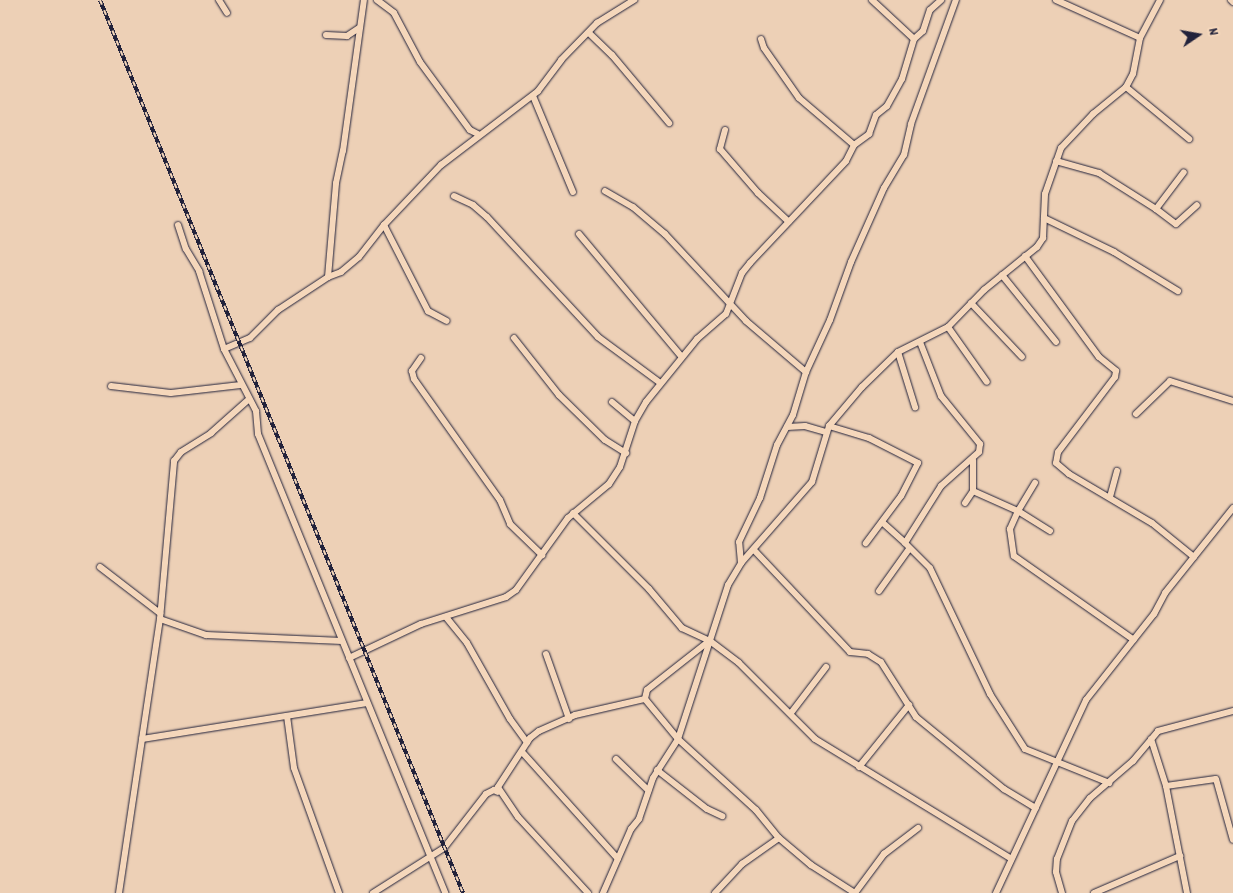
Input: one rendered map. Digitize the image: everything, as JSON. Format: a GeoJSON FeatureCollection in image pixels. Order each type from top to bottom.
{"type":"FeatureCollection","features":[{"type":"Feature","properties":{"kind":"street"},"geometry":{"type":"LineString","coordinates":[[219,0],[227,13]]}},
{"type":"Feature","properties":{"kind":"street"},"geometry":{"type":"LineString","coordinates":[[328,277],[336,183],[343,151],[364,0]]}},
{"type":"Feature","properties":{"kind":"street"},"geometry":{"type":"LineString","coordinates":[[377,0],[394,13],[420,62],[470,130],[478,134]]}},
{"type":"Feature","properties":{"kind":"street"},"geometry":{"type":"LineString","coordinates":[[224,349],[250,338],[278,310],[328,277],[341,272],[359,257],[384,225],[441,165],[478,134],[531,97],[604,17],[634,0]]}},
{"type":"Feature","properties":{"kind":"street"},"geometry":{"type":"LineString","coordinates":[[872,0],[914,38]]}},
{"type":"Feature","properties":{"kind":"street"},"geometry":{"type":"LineString","coordinates":[[349,658],[422,624],[506,597],[525,580],[573,513],[609,484],[626,453],[635,421],[659,382],[681,356],[726,314],[732,304],[742,273],[846,162],[854,145],[869,134],[876,115],[894,96],[908,64],[914,38],[923,31],[930,10],[941,0]]}},
{"type":"Feature","properties":{"kind":"street"},"geometry":{"type":"LineString","coordinates":[[741,563],[739,542],[760,498],[776,445],[788,427],[806,372],[830,320],[851,262],[884,188],[904,155],[911,124],[956,0]]}},
{"type":"Feature","properties":{"kind":"street"},"geometry":{"type":"LineString","coordinates":[[1056,0],[1140,38]]}},
{"type":"Feature","properties":{"kind":"street"},"geometry":{"type":"LineString","coordinates":[[603,893],[630,829],[639,819],[648,790],[658,770],[678,740],[728,585],[741,563],[812,482],[827,429],[898,352],[948,327],[971,303],[1043,238],[1045,194],[1056,161],[1074,132],[1126,86],[1133,74],[1140,38],[1160,0]]}},
{"type":"Feature","properties":{"kind":"street"},"geometry":{"type":"LineString","coordinates":[[326,35],[347,36],[359,28]]}},
{"type":"Feature","properties":{"kind":"street"},"geometry":{"type":"LineString","coordinates":[[589,33],[612,55],[669,123]]}},
{"type":"Feature","properties":{"kind":"street"},"geometry":{"type":"LineString","coordinates":[[762,39],[764,48],[799,98],[854,145]]}},
{"type":"Feature","properties":{"kind":"street"},"geometry":{"type":"LineString","coordinates":[[1126,86],[1188,139]]}},
{"type":"Feature","properties":{"kind":"street"},"geometry":{"type":"LineString","coordinates":[[531,97],[573,192]]}},
{"type":"Feature","properties":{"kind":"street"},"geometry":{"type":"LineString","coordinates":[[725,130],[720,149],[758,193],[789,222]]}},
{"type":"Feature","properties":{"kind":"street"},"geometry":{"type":"LineString","coordinates":[[1056,161],[1099,173],[1176,224],[1197,205]]}},
{"type":"Feature","properties":{"kind":"street"},"geometry":{"type":"LineString","coordinates":[[1156,209],[1184,172]]}},
{"type":"Feature","properties":{"kind":"street"},"geometry":{"type":"LineString","coordinates":[[605,191],[633,207],[665,234],[710,285],[732,304],[746,320],[806,372]]}},
{"type":"Feature","properties":{"kind":"street"},"geometry":{"type":"LineString","coordinates":[[454,196],[473,205],[487,216],[598,337],[659,382]]}},
{"type":"Feature","properties":{"kind":"street"},"geometry":{"type":"LineString","coordinates":[[1044,218],[1114,252],[1178,291]]}},
{"type":"Feature","properties":{"kind":"street"},"geometry":{"type":"LineString","coordinates":[[178,225],[186,249],[199,271],[224,349],[248,400],[256,411],[258,434],[429,859],[445,893]]}},
{"type":"Feature","properties":{"kind":"street"},"geometry":{"type":"LineString","coordinates":[[384,225],[428,311],[447,321]]}},
{"type":"Feature","properties":{"kind":"street"},"geometry":{"type":"LineString","coordinates":[[580,234],[681,356]]}},
{"type":"Feature","properties":{"kind":"street"},"geometry":{"type":"LineString","coordinates":[[1025,256],[1057,295],[1099,357],[1116,371],[1114,377],[1055,459],[1069,474],[1110,496],[1152,523],[1194,557]]}},
{"type":"Feature","properties":{"kind":"street"},"geometry":{"type":"LineString","coordinates":[[1002,274],[1056,342]]}},
{"type":"Feature","properties":{"kind":"street"},"geometry":{"type":"LineString","coordinates":[[971,303],[1022,356]]}},
{"type":"Feature","properties":{"kind":"street"},"geometry":{"type":"LineString","coordinates":[[948,327],[987,382]]}},
{"type":"Feature","properties":{"kind":"street"},"geometry":{"type":"LineString","coordinates":[[514,338],[559,395],[605,440],[626,453]]}},
{"type":"Feature","properties":{"kind":"street"},"geometry":{"type":"LineString","coordinates":[[879,591],[946,480],[973,460],[979,452],[980,444],[941,396],[920,342]]}},
{"type":"Feature","properties":{"kind":"street"},"geometry":{"type":"LineString","coordinates":[[898,352],[915,407]]}},
{"type":"Feature","properties":{"kind":"street"},"geometry":{"type":"LineString","coordinates":[[421,358],[412,371],[414,379],[500,500],[510,524],[542,555]]}},
{"type":"Feature","properties":{"kind":"street"},"geometry":{"type":"LineString","coordinates":[[1136,414],[1170,381],[1233,401]]}},
{"type":"Feature","properties":{"kind":"street"},"geometry":{"type":"LineString","coordinates":[[110,386],[171,393],[241,385]]}},
{"type":"Feature","properties":{"kind":"street"},"geometry":{"type":"LineString","coordinates":[[118,893],[160,616],[174,462],[181,452],[211,433],[248,400]]}},
{"type":"Feature","properties":{"kind":"street"},"geometry":{"type":"LineString","coordinates":[[612,402],[635,421]]}},
{"type":"Feature","properties":{"kind":"street"},"geometry":{"type":"LineString","coordinates":[[788,427],[805,426],[869,438],[918,463],[901,496],[866,543]]}},
{"type":"Feature","properties":{"kind":"street"},"geometry":{"type":"LineString","coordinates":[[965,503],[973,491],[973,460]]}},
{"type":"Feature","properties":{"kind":"street"},"geometry":{"type":"LineString","coordinates":[[1110,496],[1117,471]]}},
{"type":"Feature","properties":{"kind":"street"},"geometry":{"type":"LineString","coordinates":[[1035,483],[1018,511],[1010,529],[1014,556],[1134,640]]}},
{"type":"Feature","properties":{"kind":"street"},"geometry":{"type":"LineString","coordinates":[[973,491],[1018,511],[1050,531]]}},
{"type":"Feature","properties":{"kind":"street"},"geometry":{"type":"LineString","coordinates":[[996,893],[1010,858],[1036,808],[1086,700],[1134,640],[1165,593],[1233,508]]}},
{"type":"Feature","properties":{"kind":"street"},"geometry":{"type":"LineString","coordinates":[[573,513],[649,589],[682,628],[710,641],[739,663],[815,739],[1010,858]]}},
{"type":"Feature","properties":{"kind":"street"},"geometry":{"type":"LineString","coordinates":[[882,522],[930,568],[990,694],[1019,741],[1033,754],[1059,760],[1109,783]]}},
{"type":"Feature","properties":{"kind":"street"},"geometry":{"type":"LineString","coordinates":[[754,550],[850,652],[868,654],[881,662],[916,717],[969,763],[1004,789],[1036,808]]}},
{"type":"Feature","properties":{"kind":"street"},"geometry":{"type":"LineString","coordinates":[[100,567],[160,616],[206,635],[342,641]]}},
{"type":"Feature","properties":{"kind":"street"},"geometry":{"type":"LineString","coordinates":[[446,616],[467,643],[510,719],[528,742]]}},
{"type":"Feature","properties":{"kind":"street"},"geometry":{"type":"LineString","coordinates":[[645,699],[647,690],[710,641]]}},
{"type":"Feature","properties":{"kind":"street"},"geometry":{"type":"LineString","coordinates":[[546,654],[570,719]]}},
{"type":"Feature","properties":{"kind":"street"},"geometry":{"type":"LineString","coordinates":[[791,713],[826,667]]}},
{"type":"Feature","properties":{"kind":"street"},"geometry":{"type":"LineString","coordinates":[[498,792],[500,781],[523,752],[528,742],[540,731],[570,719],[645,699]]}},
{"type":"Feature","properties":{"kind":"street"},"geometry":{"type":"LineString","coordinates":[[645,699],[678,740],[756,810],[779,838],[811,865],[855,893],[884,854],[918,828]]}},
{"type":"Feature","properties":{"kind":"street"},"geometry":{"type":"LineString","coordinates":[[142,739],[367,703]]}},
{"type":"Feature","properties":{"kind":"street"},"geometry":{"type":"LineString","coordinates":[[859,767],[908,705]]}},
{"type":"Feature","properties":{"kind":"street"},"geometry":{"type":"LineString","coordinates":[[1062,893],[1056,872],[1063,839],[1090,798],[1109,783],[1158,731],[1233,711]]}},
{"type":"Feature","properties":{"kind":"street"},"geometry":{"type":"LineString","coordinates":[[287,716],[294,768],[339,893]]}},
{"type":"Feature","properties":{"kind":"street"},"geometry":{"type":"LineString","coordinates":[[1151,740],[1166,786],[1187,893]]}},
{"type":"Feature","properties":{"kind":"street"},"geometry":{"type":"LineString","coordinates":[[523,752],[618,859]]}},
{"type":"Feature","properties":{"kind":"street"},"geometry":{"type":"LineString","coordinates":[[616,759],[648,790]]}},
{"type":"Feature","properties":{"kind":"street"},"geometry":{"type":"LineString","coordinates":[[658,770],[707,810],[722,816]]}},
{"type":"Feature","properties":{"kind":"street"},"geometry":{"type":"LineString","coordinates":[[1166,786],[1216,779],[1233,840]]}},
{"type":"Feature","properties":{"kind":"street"},"geometry":{"type":"LineString","coordinates":[[373,893],[444,848],[490,791],[498,792],[588,893]]}},
{"type":"Feature","properties":{"kind":"street"},"geometry":{"type":"LineString","coordinates":[[715,893],[742,864],[779,838]]}},
{"type":"Feature","properties":{"kind":"street"},"geometry":{"type":"LineString","coordinates":[[1094,893],[1180,856]]}},
{"type":"Feature","properties":{"kind":"railway"},"geometry":{"type":"LineString","coordinates":[[100,0],[463,893]]}}]}
